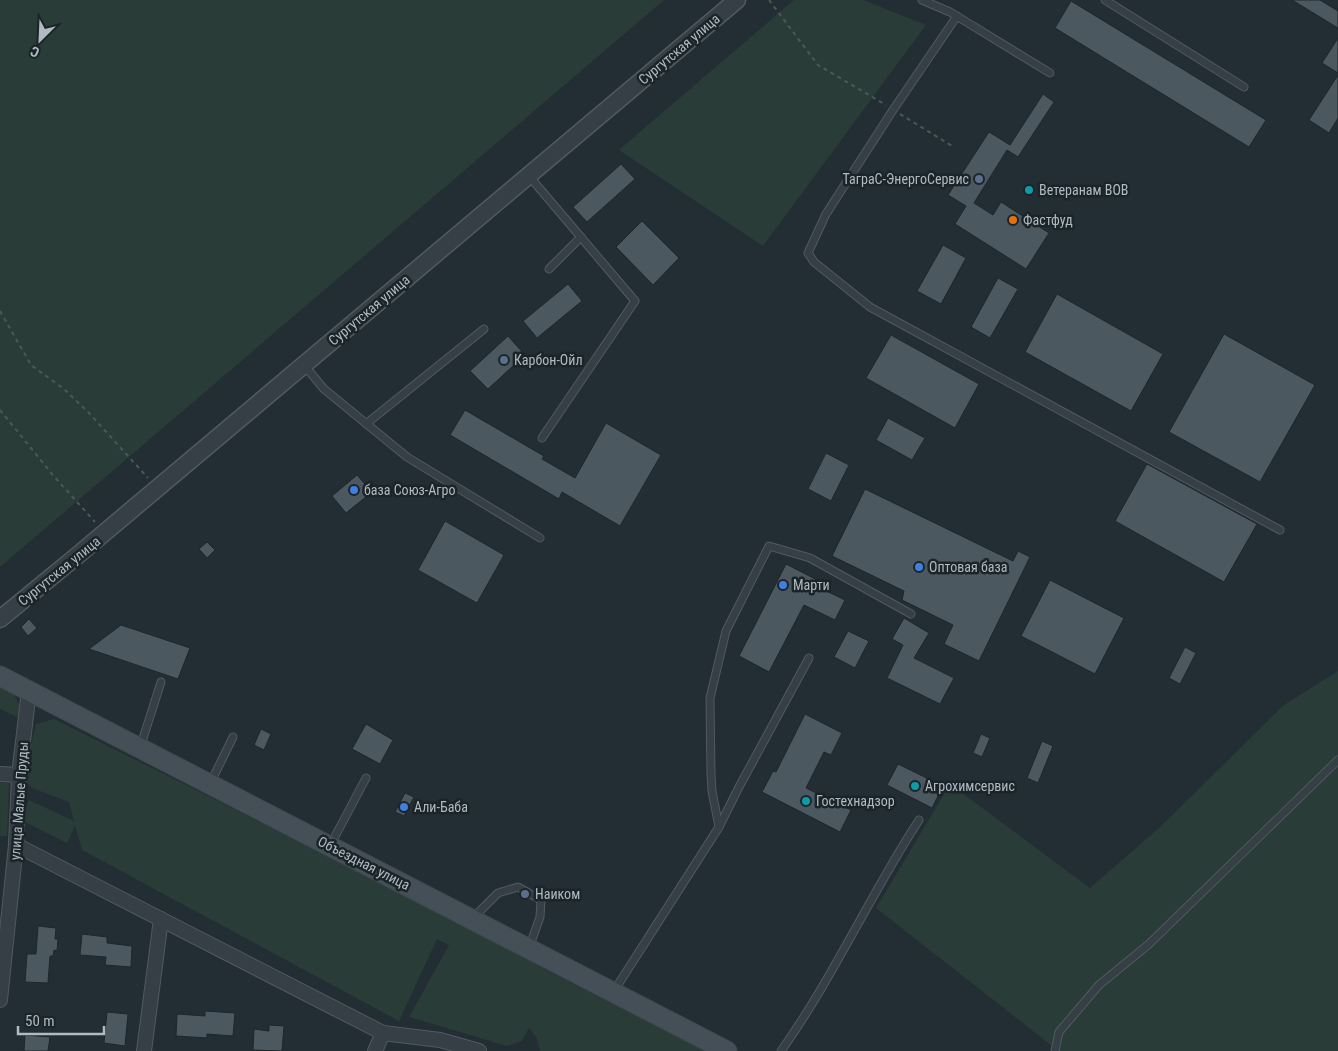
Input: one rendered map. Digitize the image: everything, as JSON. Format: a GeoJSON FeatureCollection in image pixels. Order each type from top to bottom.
{"type":"FeatureCollection","features":[{"type":"Feature","properties":{"kind":"main road","name":"Объездная улица"},"geometry":{"type":"LineString","coordinates":[[0,676],[727,1051]]}},
{"type":"Feature","properties":{"kind":"street","name":"Сургутская улица"},"geometry":{"type":"LineString","coordinates":[[0,619],[737,0]]}},
{"type":"Feature","properties":{"kind":"street","name":"улица Малые Пруды"},"geometry":{"type":"LineString","coordinates":[[0,1000],[16,845],[19,775],[29,691]]}},
{"type":"Feature","properties":{"kind":"street"},"geometry":{"type":"LineString","coordinates":[[0,774],[19,775]]}},
{"type":"Feature","properties":{"kind":"street"},"geometry":{"type":"LineString","coordinates":[[16,845],[383,1033],[440,1040],[479,1051]]}},
{"type":"Feature","properties":{"kind":"street"},"geometry":{"type":"LineString","coordinates":[[144,1051],[161,919]]}},
{"type":"Feature","properties":{"kind":"street"},"geometry":{"type":"LineString","coordinates":[[375,1051],[383,1033]]}},
{"type":"Feature","properties":{"kind":"lane"},"geometry":{"type":"LineString","coordinates":[[922,0],[957,16],[1050,73]]}},
{"type":"Feature","properties":{"kind":"lane"},"geometry":{"type":"LineString","coordinates":[[1105,0],[1244,87]]}},
{"type":"Feature","properties":{"kind":"lane"},"geometry":{"type":"LineString","coordinates":[[957,16],[893,110],[826,214],[808,253],[814,262],[870,307],[1280,530]]}},
{"type":"Feature","properties":{"kind":"lane"},"geometry":{"type":"LineString","coordinates":[[529,176],[635,301],[542,438]]}},
{"type":"Feature","properties":{"kind":"lane"},"geometry":{"type":"LineString","coordinates":[[549,269],[581,237]]}},
{"type":"Feature","properties":{"kind":"lane"},"geometry":{"type":"LineString","coordinates":[[366,424],[484,329]]}},
{"type":"Feature","properties":{"kind":"lane"},"geometry":{"type":"LineString","coordinates":[[304,365],[324,389],[407,457],[540,538]]}},
{"type":"Feature","properties":{"kind":"lane"},"geometry":{"type":"LineString","coordinates":[[719,827],[710,774],[710,698],[726,632],[769,546],[810,558],[911,614]]}},
{"type":"Feature","properties":{"kind":"lane"},"geometry":{"type":"LineString","coordinates":[[614,992],[719,827],[810,658]]}},
{"type":"Feature","properties":{"kind":"lane"},"geometry":{"type":"LineString","coordinates":[[140,748],[161,682]]}},
{"type":"Feature","properties":{"kind":"lane"},"geometry":{"type":"LineString","coordinates":[[210,784],[233,738]]}},
{"type":"Feature","properties":{"kind":"lane"},"geometry":{"type":"LineString","coordinates":[[1055,1051],[1059,1032],[1099,985],[1149,944],[1338,760]]}},
{"type":"Feature","properties":{"kind":"lane"},"geometry":{"type":"LineString","coordinates":[[330,846],[366,778]]}},
{"type":"Feature","properties":{"kind":"lane"},"geometry":{"type":"LineString","coordinates":[[781,1051],[808,1008],[901,846],[919,820]]}},
{"type":"Feature","properties":{"kind":"lane"},"geometry":{"type":"LineString","coordinates":[[472,919],[498,893],[518,887],[541,900],[540,917],[529,948]]}},
{"type":"Feature","properties":{"kind":"path"},"geometry":{"type":"LineString","coordinates":[[769,0],[818,65],[952,146]]}},
{"type":"Feature","properties":{"kind":"path"},"geometry":{"type":"LineString","coordinates":[[0,311],[32,365],[64,389],[89,413],[157,489]]}},
{"type":"Feature","properties":{"kind":"path"},"geometry":{"type":"LineString","coordinates":[[0,410],[52,474],[105,532]]}},
{"type":"Feature","properties":{"kind":"green space"},"geometry":{"type":"Polygon","coordinates":[[[0,0],[664,0],[0,567],[0,0]]]}},
{"type":"Feature","properties":{"kind":"green space"},"geometry":{"type":"Polygon","coordinates":[[[794,0],[863,0],[926,25],[763,246],[619,150],[794,0]]]}},
{"type":"Feature","properties":{"kind":"green space"},"geometry":{"type":"Polygon","coordinates":[[[1338,671],[1338,1051],[1055,1051],[1056,1049],[876,908],[950,784],[1090,888],[1159,828],[1284,705],[1338,671]]]}},
{"type":"Feature","properties":{"kind":"green space"},"geometry":{"type":"Polygon","coordinates":[[[0,684],[12,690],[20,707],[17,717],[0,709],[0,684]]]}},
{"type":"Feature","properties":{"kind":"green space"},"geometry":{"type":"Polygon","coordinates":[[[54,719],[458,921],[546,970],[706,1051],[540,1051],[537,1038],[529,1028],[522,1041],[507,1046],[409,1017],[449,945],[437,939],[399,1021],[82,850],[75,826],[67,843],[21,820],[29,800],[74,821],[69,802],[32,788],[26,781],[29,754],[36,724],[54,719]]]}},
{"type":"Feature","properties":{"kind":"green space"},"geometry":{"type":"Polygon","coordinates":[[[0,783],[9,783],[7,836],[0,836],[0,783]]]}},
{"type":"Feature","properties":{"kind":"building"},"geometry":{"type":"Polygon","coordinates":[[[1292,0],[1320,0],[1338,11],[1338,28],[1292,0]]]}},
{"type":"Feature","properties":{"kind":"building"},"geometry":{"type":"Polygon","coordinates":[[[1071,1],[1266,120],[1249,147],[1055,28],[1071,1]]]}},
{"type":"Feature","properties":{"kind":"building"},"geometry":{"type":"Polygon","coordinates":[[[1338,38],[1338,73],[1322,63],[1338,38]]]}},
{"type":"Feature","properties":{"kind":"building"},"geometry":{"type":"Polygon","coordinates":[[[1338,75],[1338,118],[1329,133],[1309,120],[1338,75]]]}},
{"type":"Feature","properties":{"kind":"building"},"geometry":{"type":"Polygon","coordinates":[[[1043,94],[1054,102],[1018,157],[1007,150],[974,203],[993,215],[1001,202],[1049,233],[1026,269],[955,224],[966,206],[948,195],[989,132],[1010,145],[1043,94]]]}},
{"type":"Feature","properties":{"kind":"building"},"geometry":{"type":"Polygon","coordinates":[[[621,164],[635,179],[587,222],[573,207],[621,164]]]}},
{"type":"Feature","properties":{"kind":"building"},"geometry":{"type":"Polygon","coordinates":[[[642,221],[679,258],[653,285],[616,247],[642,221]]]}},
{"type":"Feature","properties":{"kind":"building"},"geometry":{"type":"Polygon","coordinates":[[[943,245],[966,258],[941,304],[917,291],[943,245]]]}},
{"type":"Feature","properties":{"kind":"building"},"geometry":{"type":"Polygon","coordinates":[[[998,278],[1018,289],[990,338],[971,327],[998,278]]]}},
{"type":"Feature","properties":{"kind":"building"},"geometry":{"type":"Polygon","coordinates":[[[568,284],[582,301],[537,338],[523,321],[568,284]]]}},
{"type":"Feature","properties":{"kind":"building"},"geometry":{"type":"Polygon","coordinates":[[[1057,294],[1163,354],[1131,411],[1025,352],[1057,294]]]}},
{"type":"Feature","properties":{"kind":"building"},"geometry":{"type":"Polygon","coordinates":[[[1224,334],[1315,385],[1260,482],[1169,432],[1224,334]]]}},
{"type":"Feature","properties":{"kind":"building"},"geometry":{"type":"Polygon","coordinates":[[[891,335],[979,384],[955,428],[866,378],[891,335]]]}},
{"type":"Feature","properties":{"kind":"building"},"geometry":{"type":"Polygon","coordinates":[[[508,336],[525,355],[488,389],[470,371],[508,336]]]}},
{"type":"Feature","properties":{"kind":"building"},"geometry":{"type":"Polygon","coordinates":[[[465,410],[544,456],[542,459],[575,478],[606,423],[661,455],[620,526],[562,492],[559,499],[450,435],[465,410]]]}},
{"type":"Feature","properties":{"kind":"building"},"geometry":{"type":"Polygon","coordinates":[[[888,418],[925,438],[912,460],[876,440],[888,418]]]}},
{"type":"Feature","properties":{"kind":"building"},"geometry":{"type":"Polygon","coordinates":[[[826,453],[849,465],[831,501],[808,489],[826,453]]]}},
{"type":"Feature","properties":{"kind":"building"},"geometry":{"type":"Polygon","coordinates":[[[1147,464],[1257,524],[1224,582],[1115,521],[1147,464]]]}},
{"type":"Feature","properties":{"kind":"building"},"geometry":{"type":"Polygon","coordinates":[[[357,475],[372,492],[346,513],[332,496],[357,475]]]}},
{"type":"Feature","properties":{"kind":"building"},"geometry":{"type":"Polygon","coordinates":[[[865,489],[1013,561],[1018,551],[1030,557],[979,661],[944,644],[953,625],[902,600],[904,591],[832,556],[865,489]]]}},
{"type":"Feature","properties":{"kind":"building"},"geometry":{"type":"Polygon","coordinates":[[[445,521],[504,555],[477,603],[418,570],[445,521]]]}},
{"type":"Feature","properties":{"kind":"building"},"geometry":{"type":"Polygon","coordinates":[[[207,542],[215,550],[207,558],[199,549],[207,542]]]}},
{"type":"Feature","properties":{"kind":"building"},"geometry":{"type":"Polygon","coordinates":[[[786,564],[817,580],[814,585],[845,600],[835,620],[804,605],[769,672],[739,656],[786,564]]]}},
{"type":"Feature","properties":{"kind":"building"},"geometry":{"type":"Polygon","coordinates":[[[1050,580],[1124,618],[1095,674],[1021,636],[1050,580]]]}},
{"type":"Feature","properties":{"kind":"building"},"geometry":{"type":"Polygon","coordinates":[[[904,618],[929,633],[914,658],[954,678],[940,704],[887,678],[903,645],[892,639],[904,618]]]}},
{"type":"Feature","properties":{"kind":"building"},"geometry":{"type":"Polygon","coordinates":[[[29,619],[37,628],[28,636],[21,627],[29,619]]]}},
{"type":"Feature","properties":{"kind":"building"},"geometry":{"type":"Polygon","coordinates":[[[121,625],[190,648],[178,679],[89,649],[121,625]]]}},
{"type":"Feature","properties":{"kind":"building"},"geometry":{"type":"Polygon","coordinates":[[[848,631],[869,641],[855,668],[834,657],[848,631]]]}},
{"type":"Feature","properties":{"kind":"building"},"geometry":{"type":"Polygon","coordinates":[[[1185,647],[1196,653],[1180,684],[1169,678],[1185,647]]]}},
{"type":"Feature","properties":{"kind":"building"},"geometry":{"type":"Polygon","coordinates":[[[805,714],[842,733],[831,755],[824,752],[806,788],[851,810],[840,832],[762,792],[773,771],[776,772],[805,714]]]}},
{"type":"Feature","properties":{"kind":"building"},"geometry":{"type":"Polygon","coordinates":[[[366,724],[393,740],[380,764],[352,749],[366,724]]]}},
{"type":"Feature","properties":{"kind":"building"},"geometry":{"type":"Polygon","coordinates":[[[261,729],[271,734],[264,750],[254,745],[261,729]]]}},
{"type":"Feature","properties":{"kind":"building"},"geometry":{"type":"Polygon","coordinates":[[[981,734],[990,738],[982,757],[973,753],[981,734]]]}},
{"type":"Feature","properties":{"kind":"building"},"geometry":{"type":"Polygon","coordinates":[[[1042,741],[1053,746],[1038,783],[1027,778],[1042,741]]]}},
{"type":"Feature","properties":{"kind":"building","name":"Агрохимсервис"},"geometry":{"type":"Polygon","coordinates":[[[898,764],[943,786],[932,808],[887,785],[898,764]]]}},
{"type":"Feature","properties":{"kind":"building"},"geometry":{"type":"Polygon","coordinates":[[[405,793],[414,797],[404,816],[395,812],[405,793]]]}},
{"type":"Feature","properties":{"kind":"building"},"geometry":{"type":"Polygon","coordinates":[[[38,926],[56,928],[55,939],[58,939],[57,951],[54,950],[53,956],[50,956],[48,983],[25,982],[27,954],[36,954],[38,926]]]}},
{"type":"Feature","properties":{"kind":"building"},"geometry":{"type":"Polygon","coordinates":[[[82,934],[107,937],[107,943],[132,946],[131,967],[105,965],[106,957],[80,955],[82,934]]]}},
{"type":"Feature","properties":{"kind":"building"},"geometry":{"type":"Polygon","coordinates":[[[205,1011],[235,1013],[233,1036],[207,1034],[207,1038],[176,1036],[177,1014],[205,1016],[205,1011]]]}},
{"type":"Feature","properties":{"kind":"building"},"geometry":{"type":"Polygon","coordinates":[[[107,1012],[128,1014],[125,1046],[104,1043],[107,1012]]]}},
{"type":"Feature","properties":{"kind":"building"},"geometry":{"type":"Polygon","coordinates":[[[269,1025],[284,1026],[282,1051],[253,1050],[254,1029],[269,1031],[269,1025]]]}},
{"type":"Feature","properties":{"kind":"building"},"geometry":{"type":"Polygon","coordinates":[[[25,1035],[50,1037],[48,1051],[24,1051],[25,1035]]]}},
{"type":"Feature","properties":{"kind":"place","name":"ТаграС-ЭнергоСервис"},"geometry":{"type":"Point","coordinates":[979,179]}},
{"type":"Feature","properties":{"kind":"place","name":"Ветеранам ВОВ"},"geometry":{"type":"Point","coordinates":[1029,190]}},
{"type":"Feature","properties":{"kind":"place","name":"Фастфуд"},"geometry":{"type":"Point","coordinates":[1013,220]}},
{"type":"Feature","properties":{"kind":"place","name":"Карбон-Ойл"},"geometry":{"type":"Point","coordinates":[504,360]}},
{"type":"Feature","properties":{"kind":"place","name":"база Союз-Агро"},"geometry":{"type":"Point","coordinates":[354,490]}},
{"type":"Feature","properties":{"kind":"place","name":"Оптовая база"},"geometry":{"type":"Point","coordinates":[919,567]}},
{"type":"Feature","properties":{"kind":"place","name":"Марти"},"geometry":{"type":"Point","coordinates":[783,585]}},
{"type":"Feature","properties":{"kind":"place","name":"Агрохимсервис"},"geometry":{"type":"Point","coordinates":[915,786]}},
{"type":"Feature","properties":{"kind":"place","name":"Гостехнадзор"},"geometry":{"type":"Point","coordinates":[806,801]}},
{"type":"Feature","properties":{"kind":"place","name":"Али-Баба"},"geometry":{"type":"Point","coordinates":[404,807]}},
{"type":"Feature","properties":{"kind":"place","name":"Наиком"},"geometry":{"type":"Point","coordinates":[525,894]}}]}
